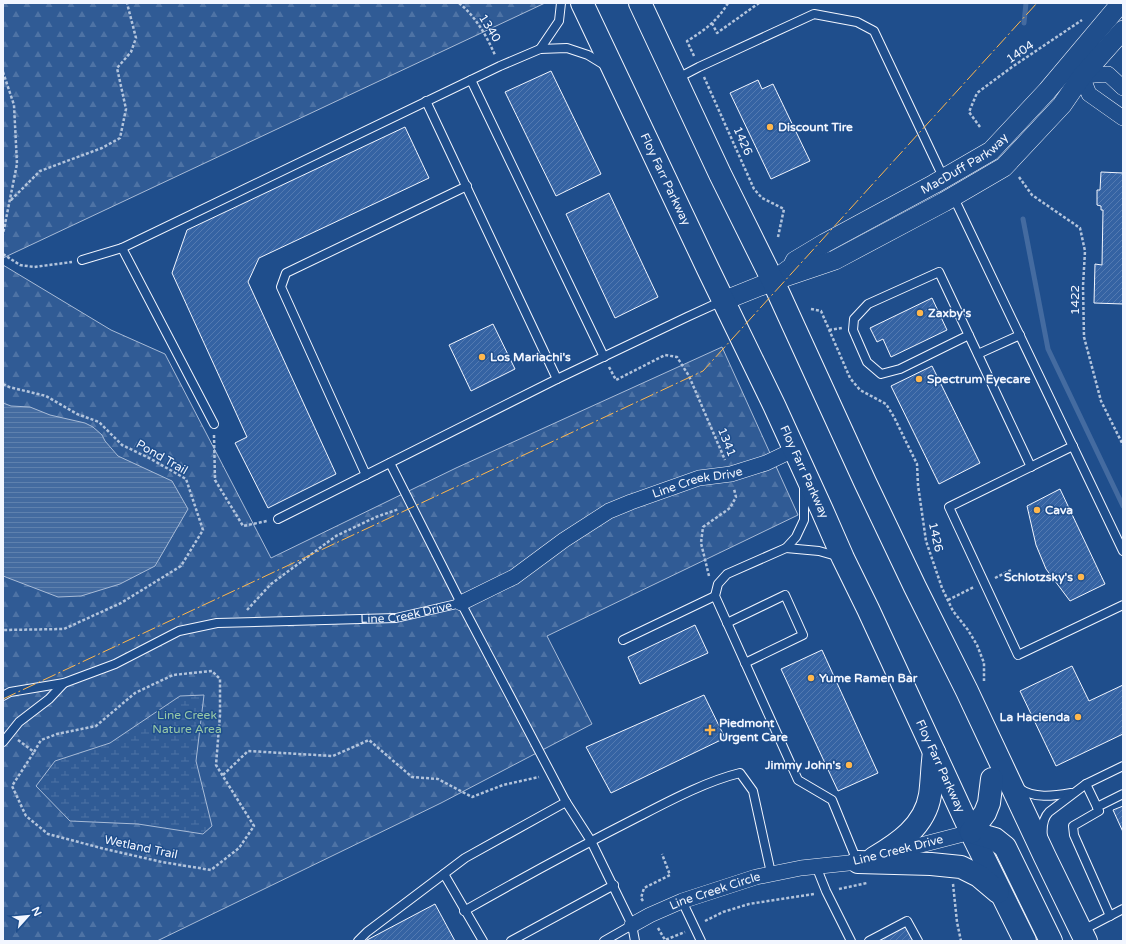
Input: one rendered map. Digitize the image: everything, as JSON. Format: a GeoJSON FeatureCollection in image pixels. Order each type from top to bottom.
{"type":"FeatureCollection","features":[{"type":"Feature","properties":{"kind":"main road","name":"Floy Farr Parkway"},"geometry":{"type":"LineString","coordinates":[[582,3],[799,460],[971,832],[1025,941]]}},
{"type":"Feature","properties":{"kind":"main road"},"geometry":{"type":"LineString","coordinates":[[640,3],[720,174],[773,281],[864,482],[915,587],[928,631],[949,683],[1001,780],[1045,857],[1080,938]]}},
{"type":"Feature","properties":{"kind":"main road"},"geometry":{"type":"LineString","coordinates":[[866,860],[891,848],[914,828],[923,816],[930,797],[934,751]]}},
{"type":"Feature","properties":{"kind":"main road"},"geometry":{"type":"LineString","coordinates":[[1001,780],[985,813],[971,832],[995,839],[1005,847],[1051,941]]}},
{"type":"Feature","properties":{"kind":"main road"},"geometry":{"type":"LineString","coordinates":[[1001,780],[1080,938]]}},
{"type":"Feature","properties":{"kind":"main road"},"geometry":{"type":"LineString","coordinates":[[866,860],[961,867],[979,876],[1003,897]]}},
{"type":"Feature","properties":{"kind":"street","name":"MacDuff Parkway"},"geometry":{"type":"LineString","coordinates":[[723,301],[773,281],[792,267],[795,260],[825,243],[949,188],[1004,167],[1062,105],[1075,71],[1121,3]]}},
{"type":"Feature","properties":{"kind":"street","name":"MacDuff Parkway"},"geometry":{"type":"LineString","coordinates":[[1075,71],[1123,30]]}},
{"type":"Feature","properties":{"kind":"street"},"geometry":{"type":"LineString","coordinates":[[1075,71],[1108,74],[1123,88]]}},
{"type":"Feature","properties":{"kind":"street"},"geometry":{"type":"LineString","coordinates":[[1075,71],[1089,94],[1123,118]]}},
{"type":"Feature","properties":{"kind":"street","name":"Line Creek Drive"},"geometry":{"type":"LineString","coordinates":[[461,603],[514,577],[564,540],[609,511],[699,478],[731,474],[766,463],[789,452],[799,460]]}},
{"type":"Feature","properties":{"kind":"street","name":"Line Creek Drive"},"geometry":{"type":"LineString","coordinates":[[801,868],[866,860],[971,832]]}},
{"type":"Feature","properties":{"kind":"street","name":"Line Creek Circle"},"geometry":{"type":"LineString","coordinates":[[632,925],[650,915],[682,901],[772,874],[801,868]]}},
{"type":"Feature","properties":{"kind":"lane"},"geometry":{"type":"LineString","coordinates":[[540,49],[558,21],[561,3]]}},
{"type":"Feature","properties":{"kind":"lane"},"geometry":{"type":"LineString","coordinates":[[676,79],[814,14],[857,22],[874,31],[1123,551]]}},
{"type":"Feature","properties":{"kind":"lane"},"geometry":{"type":"LineString","coordinates":[[82,260],[122,248],[426,101],[540,49],[567,48],[588,55],[613,71]]}},
{"type":"Feature","properties":{"kind":"lane"},"geometry":{"type":"LineString","coordinates":[[472,80],[604,357]]}},
{"type":"Feature","properties":{"kind":"lane"},"geometry":{"type":"LineString","coordinates":[[426,101],[557,379]]}},
{"type":"Feature","properties":{"kind":"lane"},"geometry":{"type":"LineString","coordinates":[[366,475],[281,288],[286,273],[467,186]]}},
{"type":"Feature","properties":{"kind":"lane"},"geometry":{"type":"LineString","coordinates":[[122,248],[214,424]]}},
{"type":"Feature","properties":{"kind":"lane"},"geometry":{"type":"LineString","coordinates":[[969,335],[900,369],[881,374],[867,362],[853,330],[854,319],[868,304],[939,272],[969,335],[978,354],[1031,467]]}},
{"type":"Feature","properties":{"kind":"lane"},"geometry":{"type":"LineString","coordinates":[[278,520],[557,379],[723,301]]}},
{"type":"Feature","properties":{"kind":"lane"},"geometry":{"type":"LineString","coordinates":[[978,354],[1020,335]]}},
{"type":"Feature","properties":{"kind":"lane"},"geometry":{"type":"LineString","coordinates":[[1073,446],[949,507],[1018,655],[1123,605]]}},
{"type":"Feature","properties":{"kind":"lane"},"geometry":{"type":"LineString","coordinates":[[799,460],[804,503],[804,520],[796,537],[786,548],[727,574],[718,584],[715,596],[798,780],[832,800],[866,860]]}},
{"type":"Feature","properties":{"kind":"lane"},"geometry":{"type":"LineString","coordinates":[[390,463],[461,603],[566,802],[591,840],[632,925],[635,941]]}},
{"type":"Feature","properties":{"kind":"lane"},"geometry":{"type":"LineString","coordinates":[[786,548],[819,551],[843,558]]}},
{"type":"Feature","properties":{"kind":"lane"},"geometry":{"type":"LineString","coordinates":[[727,623],[785,595],[803,635],[745,663]]}},
{"type":"Feature","properties":{"kind":"lane"},"geometry":{"type":"LineString","coordinates":[[623,640],[715,596]]}},
{"type":"Feature","properties":{"kind":"lane","name":"Line Creek Drive"},"geometry":{"type":"LineString","coordinates":[[3,696],[10,692],[64,684],[115,664],[179,631],[217,623],[396,618],[461,603]]}},
{"type":"Feature","properties":{"kind":"lane","name":"Line Creek Drive"},"geometry":{"type":"LineString","coordinates":[[3,742],[19,722],[49,699],[64,684]]}},
{"type":"Feature","properties":{"kind":"lane"},"geometry":{"type":"LineString","coordinates":[[1045,857],[1042,832],[1045,816],[1072,793],[1086,784],[1123,766]]}},
{"type":"Feature","properties":{"kind":"lane"},"geometry":{"type":"LineString","coordinates":[[464,911],[591,840],[655,808],[723,777],[740,773],[753,791],[772,874]]}},
{"type":"Feature","properties":{"kind":"lane"},"geometry":{"type":"LineString","coordinates":[[1001,780],[1025,793],[1033,795],[1072,793]]}},
{"type":"Feature","properties":{"kind":"lane"},"geometry":{"type":"LineString","coordinates":[[1086,784],[1099,811],[1073,826],[1074,835],[1110,916]]}},
{"type":"Feature","properties":{"kind":"lane"},"geometry":{"type":"LineString","coordinates":[[1097,807],[1123,794]]}},
{"type":"Feature","properties":{"kind":"lane"},"geometry":{"type":"LineString","coordinates":[[358,941],[367,932],[465,858],[566,802]]}},
{"type":"Feature","properties":{"kind":"lane"},"geometry":{"type":"LineString","coordinates":[[816,866],[826,891],[852,941]]}},
{"type":"Feature","properties":{"kind":"lane"},"geometry":{"type":"LineString","coordinates":[[444,874],[464,911],[483,941]]}},
{"type":"Feature","properties":{"kind":"lane"},"geometry":{"type":"LineString","coordinates":[[511,941],[614,885]]}},
{"type":"Feature","properties":{"kind":"lane"},"geometry":{"type":"LineString","coordinates":[[682,901],[693,927],[701,941]]}},
{"type":"Feature","properties":{"kind":"lane"},"geometry":{"type":"LineString","coordinates":[[1080,938],[1110,916],[1123,909]]}},
{"type":"Feature","properties":{"kind":"lane"},"geometry":{"type":"LineString","coordinates":[[869,941],[907,921],[918,941]]}},
{"type":"Feature","properties":{"kind":"lane"},"geometry":{"type":"LineString","coordinates":[[604,941],[632,925]]}},
{"type":"Feature","properties":{"kind":"path"},"geometry":{"type":"LineString","coordinates":[[11,200],[40,171],[102,148],[120,138],[126,109],[117,68],[131,52],[136,38],[127,3]]}},
{"type":"Feature","properties":{"kind":"path","name":"1340"},"geometry":{"type":"LineString","coordinates":[[459,3],[481,27],[500,66]]}},
{"type":"Feature","properties":{"kind":"path"},"geometry":{"type":"LineString","coordinates":[[728,3],[725,9],[712,23],[717,34],[759,3]]}},
{"type":"Feature","properties":{"kind":"path","name":"1404"},"geometry":{"type":"LineString","coordinates":[[980,127],[969,112],[977,93],[1084,19]]}},
{"type":"Feature","properties":{"kind":"path","name":"1426"},"geometry":{"type":"LineString","coordinates":[[712,23],[706,29],[687,41],[754,189],[762,198],[784,209],[778,237]]}},
{"type":"Feature","properties":{"kind":"path"},"geometry":{"type":"LineString","coordinates":[[3,72],[14,105],[17,157],[11,200],[3,234]]}},
{"type":"Feature","properties":{"kind":"path","name":"1422"},"geometry":{"type":"LineString","coordinates":[[1019,178],[1032,195],[1080,228],[1086,251],[1083,286],[1084,337],[1101,401],[1123,446]]}},
{"type":"Feature","properties":{"kind":"path"},"geometry":{"type":"LineString","coordinates":[[3,254],[20,265],[34,267],[82,260]]}},
{"type":"Feature","properties":{"kind":"path","name":"1426"},"geometry":{"type":"LineString","coordinates":[[811,309],[821,311],[850,378],[860,390],[886,404],[917,464],[918,485],[926,541],[942,588],[953,611],[968,630],[977,645],[984,663],[984,684]]}},
{"type":"Feature","properties":{"kind":"path","name":"1341"},"geometry":{"type":"LineString","coordinates":[[604,357],[616,380],[665,355],[677,357],[689,376],[717,438],[731,474],[736,497],[730,508],[703,528],[701,543],[715,596]]}},
{"type":"Feature","properties":{"kind":"path","name":"Pond Trail"},"geometry":{"type":"LineString","coordinates":[[3,384],[9,387],[46,396],[77,414],[99,422],[122,445],[151,459],[186,479],[203,530],[181,566],[121,603],[64,628],[3,630]]}},
{"type":"Feature","properties":{"kind":"path"},"geometry":{"type":"LineString","coordinates":[[214,424],[215,480],[242,526],[278,520]]}},
{"type":"Feature","properties":{"kind":"path"},"geometry":{"type":"LineString","coordinates":[[237,622],[271,584],[336,536],[376,517],[411,504]]}},
{"type":"Feature","properties":{"kind":"path","name":"Wetland Trail"},"geometry":{"type":"LineString","coordinates":[[212,671],[220,679],[220,715],[216,765],[254,826],[239,848],[211,870],[162,862],[48,834],[26,816],[12,786],[34,752],[41,740],[56,734],[96,726],[135,693],[173,675],[212,671]]}},
{"type":"Feature","properties":{"kind":"path"},"geometry":{"type":"LineString","coordinates":[[10,733],[34,752]]}},
{"type":"Feature","properties":{"kind":"path"},"geometry":{"type":"LineString","coordinates":[[223,775],[248,751],[334,756],[369,740],[412,777],[438,779],[472,797],[503,785],[552,774]]}},
{"type":"Feature","properties":{"kind":"path"},"geometry":{"type":"LineString","coordinates":[[662,854],[670,875],[644,888],[641,898],[665,940],[723,912],[749,904],[826,891],[872,881]]}},
{"type":"Feature","properties":{"kind":"path"},"geometry":{"type":"LineString","coordinates":[[953,878],[957,922],[961,941]]}},
{"type":"Feature","properties":{"kind":"green space"},"geometry":{"type":"Polygon","coordinates":[[[3,3],[545,3],[3,258],[3,3]]]}},
{"type":"Feature","properties":{"kind":"green space","name":"Line Creek Nature Area"},"geometry":{"type":"Polygon","coordinates":[[[3,265],[111,330],[165,354],[271,558],[456,468],[722,347],[798,515],[547,636],[592,724],[441,803],[157,941],[3,941],[3,265]]]}},
{"type":"Feature","properties":{"kind":"green space"},"geometry":{"type":"Polygon","coordinates":[[[204,695],[196,761],[212,826],[203,834],[138,824],[70,821],[36,786],[55,761],[110,743],[180,696],[204,695]]]}},
{"type":"Feature","properties":{"kind":"shaded area"},"geometry":{"type":"Polygon","coordinates":[[[3,403],[11,406],[30,407],[50,415],[85,423],[93,427],[102,435],[105,441],[118,456],[172,481],[188,509],[155,566],[120,584],[81,596],[58,597],[3,576],[3,403]]]}},
{"type":"Feature","properties":{"kind":"building"},"geometry":{"type":"Polygon","coordinates":[[[551,71],[601,174],[556,196],[505,92],[551,71]]]}},
{"type":"Feature","properties":{"kind":"building","name":"Discount Tire"},"geometry":{"type":"Polygon","coordinates":[[[758,80],[762,89],[773,84],[810,161],[771,179],[730,93],[758,80]]]}},
{"type":"Feature","properties":{"kind":"building"},"geometry":{"type":"Polygon","coordinates":[[[405,127],[429,178],[259,258],[248,282],[336,474],[268,508],[235,443],[247,437],[172,273],[187,230],[405,127]]]}},
{"type":"Feature","properties":{"kind":"building"},"geometry":{"type":"Polygon","coordinates":[[[1101,172],[1123,173],[1123,304],[1094,303],[1095,264],[1102,265],[1103,210],[1101,210],[1101,206],[1097,205],[1097,190],[1100,190],[1101,172]]]}},
{"type":"Feature","properties":{"kind":"building"},"geometry":{"type":"Polygon","coordinates":[[[609,193],[658,297],[615,318],[566,214],[609,193]]]}},
{"type":"Feature","properties":{"kind":"building","name":"Zaxby's"},"geometry":{"type":"Polygon","coordinates":[[[932,298],[947,330],[891,357],[883,339],[877,342],[870,328],[932,298]]]}},
{"type":"Feature","properties":{"kind":"building","name":"Los Mariachi's"},"geometry":{"type":"Polygon","coordinates":[[[493,324],[515,369],[471,391],[449,345],[493,324]]]}},
{"type":"Feature","properties":{"kind":"building"},"geometry":{"type":"Polygon","coordinates":[[[932,366],[980,463],[939,484],[891,386],[932,366]]]}},
{"type":"Feature","properties":{"kind":"building"},"geometry":{"type":"Polygon","coordinates":[[[1060,489],[1105,584],[1070,601],[1046,569],[1036,545],[1027,506],[1060,489]]]}},
{"type":"Feature","properties":{"kind":"building"},"geometry":{"type":"Polygon","coordinates":[[[695,625],[708,653],[640,684],[628,657],[695,625]]]}},
{"type":"Feature","properties":{"kind":"building"},"geometry":{"type":"Polygon","coordinates":[[[822,650],[878,773],[838,791],[781,669],[822,650]]]}},
{"type":"Feature","properties":{"kind":"building","name":"La Hacienda"},"geometry":{"type":"Polygon","coordinates":[[[1072,666],[1089,701],[1123,685],[1123,734],[1056,766],[1020,691],[1072,666]]]}},
{"type":"Feature","properties":{"kind":"building"},"geometry":{"type":"Polygon","coordinates":[[[704,695],[725,738],[611,793],[586,747],[704,695]]]}},
{"type":"Feature","properties":{"kind":"building"},"geometry":{"type":"Polygon","coordinates":[[[1123,806],[1123,832],[1113,810],[1123,806]]]}},
{"type":"Feature","properties":{"kind":"building"},"geometry":{"type":"Polygon","coordinates":[[[435,904],[455,941],[367,941],[367,940],[435,904]]]}},
{"type":"Feature","properties":{"kind":"building"},"geometry":{"type":"Polygon","coordinates":[[[907,925],[916,941],[877,941],[907,925]]]}},
{"type":"Feature","properties":{"kind":"waterway"},"geometry":{"type":"LineString","coordinates":[[1024,23],[1026,3]]}},
{"type":"Feature","properties":{"kind":"waterway"},"geometry":{"type":"LineString","coordinates":[[1023,219],[1048,349],[1123,506]]}},
{"type":"Feature","properties":{"kind":"power"},"geometry":{"type":"LineString","coordinates":[[3,699],[703,371],[1037,3]]}},
{"type":"Feature","properties":{"kind":"place","name":"Discount Tire"},"geometry":{"type":"Point","coordinates":[770,127]}},
{"type":"Feature","properties":{"kind":"place","name":"Zaxby's"},"geometry":{"type":"Point","coordinates":[920,313]}},
{"type":"Feature","properties":{"kind":"place","name":"Los Mariachi's"},"geometry":{"type":"Point","coordinates":[482,357]}},
{"type":"Feature","properties":{"kind":"place","name":"Spectrum Eyecare"},"geometry":{"type":"Point","coordinates":[919,379]}},
{"type":"Feature","properties":{"kind":"place","name":"Cava"},"geometry":{"type":"Point","coordinates":[1037,510]}},
{"type":"Feature","properties":{"kind":"place","name":"Schlotzsky's"},"geometry":{"type":"Point","coordinates":[1081,577]}},
{"type":"Feature","properties":{"kind":"place","name":"Yume Ramen Bar"},"geometry":{"type":"Point","coordinates":[811,678]}},
{"type":"Feature","properties":{"kind":"place","name":"La Hacienda"},"geometry":{"type":"Point","coordinates":[1078,717]}},
{"type":"Feature","properties":{"kind":"place","name":"Piedmont Urgent Care"},"geometry":{"type":"Point","coordinates":[710,730]}},
{"type":"Feature","properties":{"kind":"place","name":"Jimmy John's"},"geometry":{"type":"Point","coordinates":[849,765]}}]}
